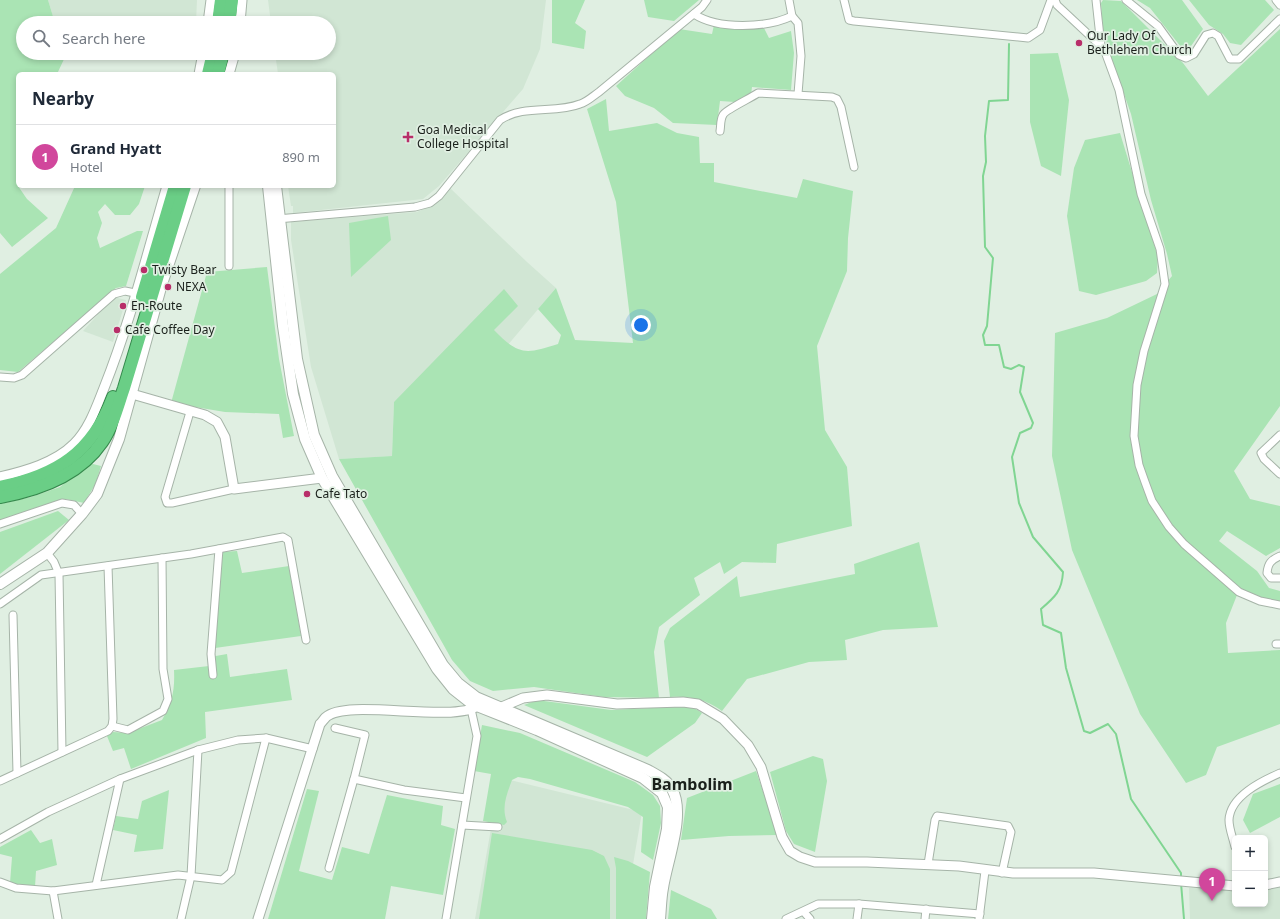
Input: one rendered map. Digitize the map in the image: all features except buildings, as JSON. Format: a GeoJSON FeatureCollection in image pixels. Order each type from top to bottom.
{"type":"FeatureCollection","features":[{"type":"Feature","properties":{"kind":"highway"},"geometry":{"type":"LineString","coordinates":[[221,16],[226,2]]}},
{"type":"Feature","properties":{"kind":"highway"},"geometry":{"type":"LineString","coordinates":[[226,2],[228,16]]}},
{"type":"Feature","properties":{"kind":"highway"},"geometry":{"type":"LineString","coordinates":[[213,60],[214,72]]}},
{"type":"Feature","properties":{"kind":"highway"},"geometry":{"type":"LineString","coordinates":[[214,72],[220,60]]}},
{"type":"Feature","properties":{"kind":"highway"},"geometry":{"type":"LineString","coordinates":[[0,487],[23,482],[48,473],[68,461],[83,447],[97,430],[109,408],[117,386],[174,188]]}},
{"type":"Feature","properties":{"kind":"highway"},"geometry":{"type":"LineString","coordinates":[[0,497],[28,492],[54,482],[89,457],[103,441],[114,418],[184,188]]}},
{"type":"Feature","properties":{"kind":"main road"},"geometry":{"type":"LineString","coordinates":[[0,584],[47,553],[82,514],[97,494],[106,475],[119,439],[158,298],[194,188]]}},
{"type":"Feature","properties":{"kind":"main road"},"geometry":{"type":"LineString","coordinates":[[268,188],[275,219],[297,359],[308,413],[325,463],[357,520],[444,665],[458,683],[476,697],[477,706]]}},
{"type":"Feature","properties":{"kind":"main road"},"geometry":{"type":"LineString","coordinates":[[276,188],[275,219],[293,394],[305,439],[322,478],[437,669],[453,689],[472,704],[495,710],[648,770],[662,778],[672,788],[677,804],[675,830],[663,889],[660,919]]}},
{"type":"Feature","properties":{"kind":"main road"},"geometry":{"type":"LineString","coordinates":[[495,710],[643,778],[662,793],[668,807],[667,829],[655,887],[652,919]]}},
{"type":"Feature","properties":{"kind":"street"},"geometry":{"type":"LineString","coordinates":[[275,219],[415,207],[430,203],[439,196],[500,120],[508,115],[524,111],[580,104],[599,92],[694,14],[707,0]]}},
{"type":"Feature","properties":{"kind":"street"},"geometry":{"type":"LineString","coordinates":[[789,0],[792,16],[798,23],[800,49],[798,94]]}},
{"type":"Feature","properties":{"kind":"street"},"geometry":{"type":"LineString","coordinates":[[844,0],[846,15],[849,20],[1028,38],[1040,30],[1051,0]]}},
{"type":"Feature","properties":{"kind":"street"},"geometry":{"type":"LineString","coordinates":[[1055,0],[1057,5],[1104,49],[1119,90],[1141,194],[1160,249],[1165,284],[1144,351],[1137,385],[1134,436],[1139,465],[1152,501],[1168,527],[1184,544],[1240,592],[1260,601],[1280,605]]}},
{"type":"Feature","properties":{"kind":"street"},"geometry":{"type":"LineString","coordinates":[[1096,0],[1101,46]]}},
{"type":"Feature","properties":{"kind":"street"},"geometry":{"type":"LineString","coordinates":[[1126,0],[1158,26],[1179,55],[1186,58],[1194,54],[1206,34],[1213,33],[1218,36],[1230,59],[1239,59],[1280,19]]}},
{"type":"Feature","properties":{"kind":"street"},"geometry":{"type":"LineString","coordinates":[[1276,0],[1280,5]]}},
{"type":"Feature","properties":{"kind":"street"},"geometry":{"type":"LineString","coordinates":[[214,16],[226,2],[235,16]]}},
{"type":"Feature","properties":{"kind":"street"},"geometry":{"type":"LineString","coordinates":[[694,14],[700,18],[720,23],[744,26],[765,24],[792,16]]}},
{"type":"Feature","properties":{"kind":"street"},"geometry":{"type":"LineString","coordinates":[[207,60],[213,72]]}},
{"type":"Feature","properties":{"kind":"street"},"geometry":{"type":"LineString","coordinates":[[215,72],[227,60]]}},
{"type":"Feature","properties":{"kind":"street"},"geometry":{"type":"LineString","coordinates":[[720,132],[722,117],[725,112],[749,100],[758,93],[832,97],[839,101],[846,124],[854,167]]}},
{"type":"Feature","properties":{"kind":"street"},"geometry":{"type":"LineString","coordinates":[[0,477],[49,461],[74,444],[83,433],[93,415],[117,355],[167,188]]}},
{"type":"Feature","properties":{"kind":"street"},"geometry":{"type":"LineString","coordinates":[[229,188],[229,266]]}},
{"type":"Feature","properties":{"kind":"street"},"geometry":{"type":"LineString","coordinates":[[0,377],[14,378],[22,375],[114,294],[125,291],[135,293]]}},
{"type":"Feature","properties":{"kind":"street"},"geometry":{"type":"LineString","coordinates":[[132,394],[190,412],[205,415],[217,422],[226,437],[234,489]]}},
{"type":"Feature","properties":{"kind":"street"},"geometry":{"type":"LineString","coordinates":[[190,412],[165,497],[167,503],[234,489],[322,478]]}},
{"type":"Feature","properties":{"kind":"street"},"geometry":{"type":"LineString","coordinates":[[1280,435],[1261,453],[1264,459],[1280,474]]}},
{"type":"Feature","properties":{"kind":"street"},"geometry":{"type":"LineString","coordinates":[[0,524],[62,503],[74,505],[82,514]]}},
{"type":"Feature","properties":{"kind":"street"},"geometry":{"type":"LineString","coordinates":[[0,604],[41,575],[58,574],[286,538],[288,540],[306,640]]}},
{"type":"Feature","properties":{"kind":"street"},"geometry":{"type":"LineString","coordinates":[[213,675],[211,654],[219,549]]}},
{"type":"Feature","properties":{"kind":"street"},"geometry":{"type":"LineString","coordinates":[[47,553],[54,562],[58,574],[62,752]]}},
{"type":"Feature","properties":{"kind":"street"},"geometry":{"type":"LineString","coordinates":[[1280,556],[1272,560],[1268,566],[1267,573],[1271,578],[1280,578]]}},
{"type":"Feature","properties":{"kind":"street"},"geometry":{"type":"LineString","coordinates":[[112,726],[128,730],[163,711],[168,699],[163,669],[162,558]]}},
{"type":"Feature","properties":{"kind":"street"},"geometry":{"type":"LineString","coordinates":[[0,781],[108,731],[112,726],[108,566]]}},
{"type":"Feature","properties":{"kind":"street"},"geometry":{"type":"LineString","coordinates":[[13,615],[17,773]]}},
{"type":"Feature","properties":{"kind":"street"},"geometry":{"type":"LineString","coordinates":[[495,710],[522,698],[547,695],[617,704],[683,702],[698,704],[723,719],[748,745],[761,767],[782,837],[790,850],[800,857],[814,862],[928,864],[959,866],[1002,873],[1094,873],[1232,886]]}},
{"type":"Feature","properties":{"kind":"street"},"geometry":{"type":"LineString","coordinates":[[258,919],[320,724],[326,716],[336,712],[358,711],[447,712],[477,706],[477,736],[446,919]]}},
{"type":"Feature","properties":{"kind":"street"},"geometry":{"type":"LineString","coordinates":[[329,868],[365,736],[335,728]]}},
{"type":"Feature","properties":{"kind":"street"},"geometry":{"type":"LineString","coordinates":[[0,840],[48,812],[120,779],[198,750],[238,740],[266,738],[312,749]]}},
{"type":"Feature","properties":{"kind":"street"},"geometry":{"type":"LineString","coordinates":[[0,882],[16,888],[53,891],[178,875],[222,880],[231,872],[266,738]]}},
{"type":"Feature","properties":{"kind":"street"},"geometry":{"type":"LineString","coordinates":[[181,919],[191,876],[198,750]]}},
{"type":"Feature","properties":{"kind":"street"},"geometry":{"type":"LineString","coordinates":[[1232,835],[1229,819],[1234,806],[1260,781],[1280,773]]}},
{"type":"Feature","properties":{"kind":"street"},"geometry":{"type":"LineString","coordinates":[[96,885],[120,779]]}},
{"type":"Feature","properties":{"kind":"street"},"geometry":{"type":"LineString","coordinates":[[354,779],[404,790],[466,798]]}},
{"type":"Feature","properties":{"kind":"street"},"geometry":{"type":"LineString","coordinates":[[928,864],[935,818],[937,816],[1008,826],[1011,832],[1002,873]]}},
{"type":"Feature","properties":{"kind":"street"},"geometry":{"type":"LineString","coordinates":[[462,825],[498,827]]}},
{"type":"Feature","properties":{"kind":"street"},"geometry":{"type":"LineString","coordinates":[[786,919],[804,912],[818,904],[858,904],[926,909],[979,916],[985,871]]}},
{"type":"Feature","properties":{"kind":"street"},"geometry":{"type":"LineString","coordinates":[[1268,884],[1280,882]]}},
{"type":"Feature","properties":{"kind":"street"},"geometry":{"type":"LineString","coordinates":[[53,891],[58,919]]}},
{"type":"Feature","properties":{"kind":"street"},"geometry":{"type":"LineString","coordinates":[[857,919],[858,904]]}},
{"type":"Feature","properties":{"kind":"street"},"geometry":{"type":"LineString","coordinates":[[925,919],[926,909]]}},
{"type":"Feature","properties":{"kind":"street"},"geometry":{"type":"LineString","coordinates":[[804,912],[810,919]]}},
{"type":"Feature","properties":{"kind":"shaded area"},"geometry":{"type":"Polygon","coordinates":[[[48,0],[197,0],[196,16],[53,16],[48,0]]]}},
{"type":"Feature","properties":{"kind":"shaded area","name":"Goa Medical College Hospital"},"geometry":{"type":"Polygon","coordinates":[[[268,0],[546,0],[540,49],[523,89],[439,186],[423,199],[293,213],[293,206],[291,206],[288,188],[336,188],[336,72],[278,72],[276,60],[336,60],[336,16],[270,16],[268,0]]]}},
{"type":"Feature","properties":{"kind":"shaded area"},"geometry":{"type":"Polygon","coordinates":[[[450,188],[556,288],[501,353],[394,402],[392,456],[339,459],[311,367],[291,240],[291,222],[417,212],[433,205],[450,188]]]}},
{"type":"Feature","properties":{"kind":"shaded area"},"geometry":{"type":"Polygon","coordinates":[[[114,297],[126,300],[113,342],[83,331],[114,297]]]}},
{"type":"Feature","properties":{"kind":"shaded area"},"geometry":{"type":"Polygon","coordinates":[[[506,779],[642,812],[632,870],[629,919],[475,919],[492,823],[506,779]]]}},
{"type":"Feature","properties":{"kind":"shaded area"},"geometry":{"type":"Polygon","coordinates":[[[1280,887],[1280,919],[1190,919],[1189,888],[1232,889],[1232,907],[1268,907],[1268,889],[1280,887]]]}},
{"type":"Feature","properties":{"kind":"green space"},"geometry":{"type":"Polygon","coordinates":[[[0,0],[48,0],[53,16],[16,16],[16,60],[64,60],[58,72],[16,72],[16,188],[19,188],[27,199],[48,218],[12,247],[0,233],[0,0]]]}},
{"type":"Feature","properties":{"kind":"green space"},"geometry":{"type":"Polygon","coordinates":[[[552,0],[585,0],[575,23],[586,31],[584,49],[552,43],[552,0]]]}},
{"type":"Feature","properties":{"kind":"green space"},"geometry":{"type":"Polygon","coordinates":[[[644,0],[699,0],[674,21],[648,17],[644,0]]]}},
{"type":"Feature","properties":{"kind":"green space"},"geometry":{"type":"Polygon","coordinates":[[[1103,0],[1121,1],[1183,63],[1208,96],[1280,29],[1280,406],[1234,471],[1250,499],[1280,506],[1280,548],[1266,556],[1227,531],[1219,541],[1257,571],[1269,588],[1280,591],[1280,608],[1237,595],[1226,623],[1228,653],[1280,650],[1280,724],[1217,747],[1206,775],[1186,783],[1140,714],[1072,550],[1052,456],[1055,333],[1107,318],[1157,294],[1172,276],[1151,200],[1131,114],[1103,34],[1101,3],[1103,0]]]}},
{"type":"Feature","properties":{"kind":"green space"},"geometry":{"type":"Polygon","coordinates":[[[1137,0],[1182,0],[1203,29],[1191,46],[1181,47],[1150,8],[1137,0]]]}},
{"type":"Feature","properties":{"kind":"green space"},"geometry":{"type":"Polygon","coordinates":[[[1189,0],[1265,0],[1274,10],[1241,45],[1230,43],[1223,34],[1209,25],[1189,0]]]}},
{"type":"Feature","properties":{"kind":"green space"},"geometry":{"type":"Polygon","coordinates":[[[714,25],[763,26],[769,38],[791,31],[794,53],[791,90],[752,87],[750,103],[720,101],[717,125],[673,123],[654,108],[625,96],[616,86],[679,29],[712,34],[714,25]]]}},
{"type":"Feature","properties":{"kind":"green space"},"geometry":{"type":"Polygon","coordinates":[[[1058,53],[1069,100],[1061,176],[1041,166],[1030,122],[1030,54],[1058,53]]]}},
{"type":"Feature","properties":{"kind":"green space"},"geometry":{"type":"Polygon","coordinates":[[[606,99],[609,131],[657,123],[677,133],[699,137],[700,163],[714,163],[714,182],[797,198],[803,179],[853,191],[848,238],[847,271],[817,346],[825,430],[847,467],[852,526],[777,544],[776,563],[742,562],[724,574],[720,562],[694,578],[700,595],[659,627],[654,652],[659,698],[604,697],[534,687],[493,691],[470,681],[452,660],[339,459],[392,456],[394,402],[504,289],[518,306],[494,330],[510,345],[517,348],[530,351],[558,344],[561,335],[538,309],[556,288],[575,340],[633,343],[616,202],[587,109],[606,99]]]}},
{"type":"Feature","properties":{"kind":"green space"},"geometry":{"type":"Polygon","coordinates":[[[1120,133],[1158,257],[1157,273],[1146,281],[1096,295],[1079,291],[1067,216],[1074,168],[1085,140],[1120,133]]]}},
{"type":"Feature","properties":{"kind":"green space"},"geometry":{"type":"Polygon","coordinates":[[[74,188],[144,188],[139,204],[130,215],[115,215],[105,204],[98,212],[102,223],[97,238],[100,248],[137,231],[143,231],[126,286],[116,288],[18,372],[0,370],[0,274],[56,228],[74,188]]]}},
{"type":"Feature","properties":{"kind":"green space"},"geometry":{"type":"Polygon","coordinates":[[[388,216],[391,240],[351,277],[349,223],[388,216]]]}},
{"type":"Feature","properties":{"kind":"green space"},"geometry":{"type":"Polygon","coordinates":[[[267,267],[279,359],[294,436],[283,438],[279,414],[225,412],[171,403],[207,272],[267,267]]]}},
{"type":"Feature","properties":{"kind":"green space"},"geometry":{"type":"Polygon","coordinates":[[[89,463],[101,466],[96,483],[84,503],[66,499],[0,521],[0,504],[31,497],[60,487],[89,463]]]}},
{"type":"Feature","properties":{"kind":"green space"},"geometry":{"type":"Polygon","coordinates":[[[58,511],[69,520],[0,574],[0,532],[58,511]]]}},
{"type":"Feature","properties":{"kind":"green space"},"geometry":{"type":"Polygon","coordinates":[[[919,542],[938,627],[883,630],[845,640],[847,660],[809,662],[747,679],[722,711],[697,699],[670,697],[664,641],[670,628],[737,576],[740,597],[855,574],[854,564],[919,542]]]}},
{"type":"Feature","properties":{"kind":"green space"},"geometry":{"type":"Polygon","coordinates":[[[237,551],[242,573],[289,566],[301,636],[215,648],[222,552],[237,551]]]}},
{"type":"Feature","properties":{"kind":"green space"},"geometry":{"type":"Polygon","coordinates":[[[227,654],[230,677],[287,669],[292,700],[205,712],[206,738],[131,769],[124,748],[113,751],[107,736],[113,732],[128,733],[162,720],[172,696],[174,670],[209,666],[210,657],[227,654]]]}},
{"type":"Feature","properties":{"kind":"green space"},"geometry":{"type":"Polygon","coordinates":[[[537,700],[611,710],[691,706],[702,713],[695,723],[647,757],[524,705],[537,700]]]}},
{"type":"Feature","properties":{"kind":"green space"},"geometry":{"type":"Polygon","coordinates":[[[482,725],[520,733],[635,782],[653,795],[660,806],[661,823],[653,860],[641,852],[643,817],[628,807],[530,779],[518,777],[512,780],[505,801],[505,816],[507,822],[504,825],[483,821],[491,774],[474,771],[482,725]]]}},
{"type":"Feature","properties":{"kind":"green space"},"geometry":{"type":"Polygon","coordinates":[[[813,756],[823,759],[827,781],[815,852],[794,844],[786,831],[770,772],[813,756]]]}},
{"type":"Feature","properties":{"kind":"green space"},"geometry":{"type":"Polygon","coordinates":[[[756,771],[778,835],[729,836],[681,840],[687,798],[756,771]]]}},
{"type":"Feature","properties":{"kind":"green space"},"geometry":{"type":"Polygon","coordinates":[[[1280,784],[1280,817],[1250,833],[1243,820],[1253,794],[1280,784]]]}},
{"type":"Feature","properties":{"kind":"green space"},"geometry":{"type":"Polygon","coordinates":[[[307,789],[319,791],[299,871],[332,880],[342,847],[369,854],[387,795],[443,806],[441,825],[455,829],[443,895],[391,886],[385,919],[268,919],[307,789]]]}},
{"type":"Feature","properties":{"kind":"green space"},"geometry":{"type":"Polygon","coordinates":[[[169,790],[163,849],[134,852],[137,835],[113,830],[116,816],[138,819],[142,801],[169,790]]]}},
{"type":"Feature","properties":{"kind":"green space"},"geometry":{"type":"Polygon","coordinates":[[[31,830],[40,843],[52,839],[57,865],[36,871],[35,887],[10,883],[12,857],[0,854],[0,847],[31,830]]]}},
{"type":"Feature","properties":{"kind":"green space"},"geometry":{"type":"Polygon","coordinates":[[[492,833],[592,850],[604,856],[610,869],[610,919],[479,919],[492,833]]]}},
{"type":"Feature","properties":{"kind":"green space"},"geometry":{"type":"Polygon","coordinates":[[[614,857],[628,861],[650,872],[646,919],[616,919],[616,868],[614,857]]]}},
{"type":"Feature","properties":{"kind":"green space"},"geometry":{"type":"Polygon","coordinates":[[[671,890],[711,909],[717,919],[668,919],[671,890]]]}},
{"type":"Feature","properties":{"kind":"waterway"},"geometry":{"type":"LineString","coordinates":[[1009,44],[1008,100],[989,101],[985,136],[986,162],[983,176],[985,247],[993,258],[987,326],[983,335],[985,345],[999,345],[1004,367],[1011,369],[1019,365],[1024,367],[1020,392],[1033,423],[1031,428],[1020,433],[1012,457],[1019,503],[1033,537],[1063,572],[1061,584],[1057,593],[1041,609],[1043,625],[1061,633],[1066,668],[1084,731],[1090,733],[1108,724],[1116,734],[1131,799],[1181,873],[1181,879]]}},
{"type":"Feature","properties":{"kind":"waterway"},"geometry":{"type":"LineString","coordinates":[[1181,883],[1184,919]]}},
{"type":"Feature","properties":{"kind":"place","name":"Our Lady Of Bethlehem Church"},"geometry":{"type":"Point","coordinates":[1079,43]}},
{"type":"Feature","properties":{"kind":"place","name":"Goa Medical College Hospital"},"geometry":{"type":"Point","coordinates":[408,137]}},
{"type":"Feature","properties":{"kind":"place","name":"Twisty Bear"},"geometry":{"type":"Point","coordinates":[144,270]}},
{"type":"Feature","properties":{"kind":"place","name":"NEXA"},"geometry":{"type":"Point","coordinates":[168,287]}},
{"type":"Feature","properties":{"kind":"place","name":"En-Route"},"geometry":{"type":"Point","coordinates":[123,306]}},
{"type":"Feature","properties":{"kind":"place","name":"Cafe Coffee Day"},"geometry":{"type":"Point","coordinates":[117,330]}},
{"type":"Feature","properties":{"kind":"place","name":"Cafe Tato"},"geometry":{"type":"Point","coordinates":[307,494]}},
{"type":"Feature","properties":{"kind":"place","name":"Grand Hyatt"},"geometry":{"type":"Point","coordinates":[1212,901]}},
{"type":"Feature","properties":{"kind":"district","name":"Bambolim"},"geometry":{"type":"Point","coordinates":[692,784]}}]}
